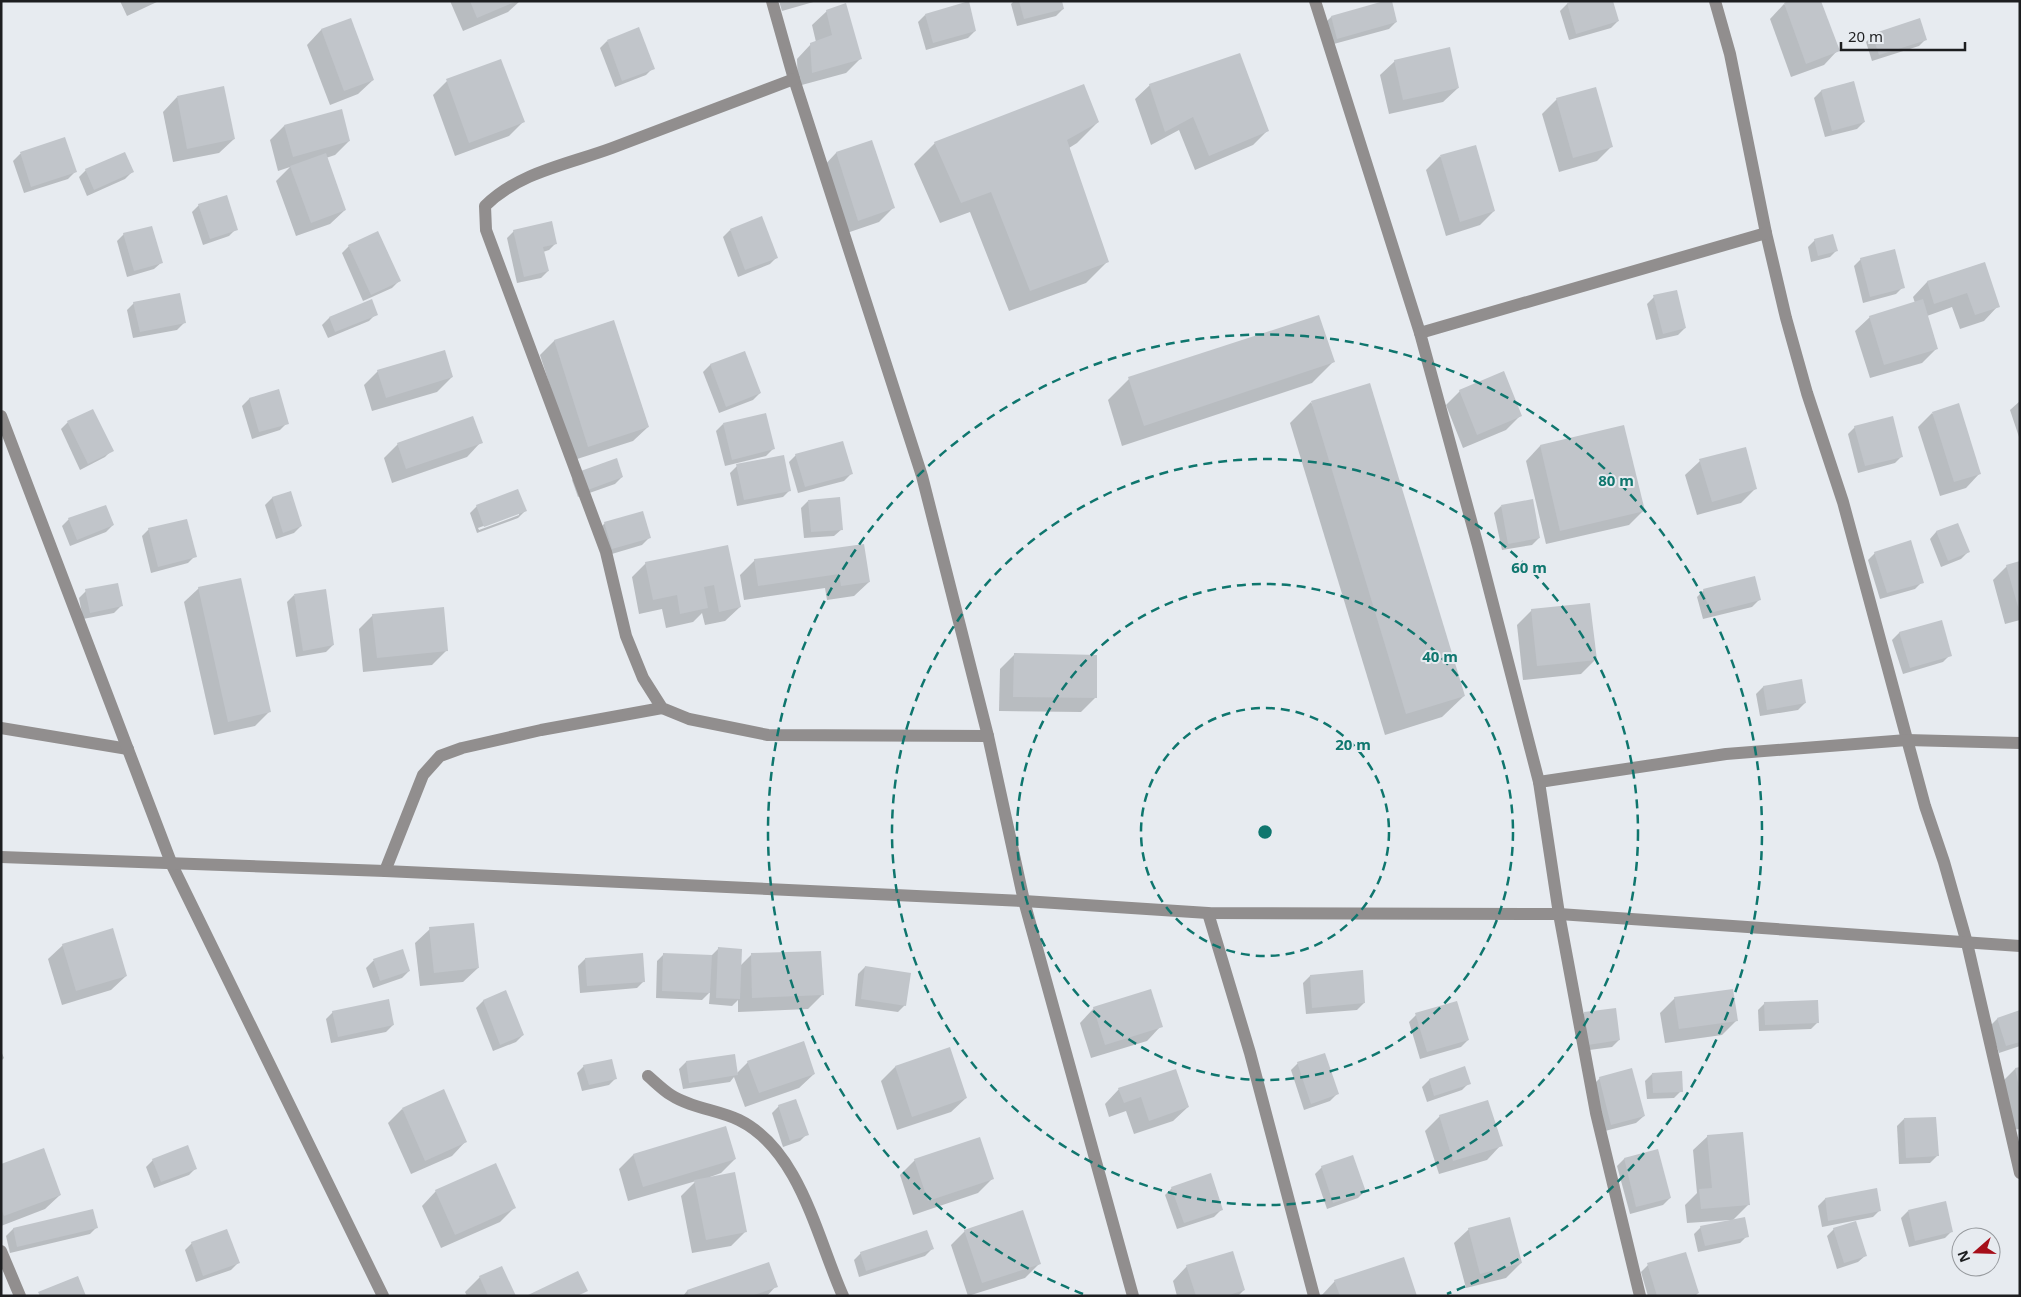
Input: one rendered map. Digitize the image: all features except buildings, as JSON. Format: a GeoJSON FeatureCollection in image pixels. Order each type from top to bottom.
{"type":"FeatureCollection","features":[{"type":"Feature","properties":{"kind":"street"},"geometry":{"type":"LineString","coordinates":[[772,1],[794,79],[922,476],[988,736],[1024,901],[1133,1296]]}},
{"type":"Feature","properties":{"kind":"street"},"geometry":{"type":"LineString","coordinates":[[1315,1],[1420,333],[1539,782],[1559,914],[1596,1113],[1640,1296]]}},
{"type":"Feature","properties":{"kind":"street"},"geometry":{"type":"LineString","coordinates":[[1715,1],[1730,54],[1766,233],[1807,394],[1843,502],[1925,806],[1944,862],[1967,943],[2020,1173]]}},
{"type":"Feature","properties":{"kind":"street"},"geometry":{"type":"LineString","coordinates":[[662,708],[643,678],[626,636],[606,552],[486,230],[485,206],[497,194],[521,180],[794,79]]}},
{"type":"Feature","properties":{"kind":"street"},"geometry":{"type":"LineString","coordinates":[[1420,333],[1766,233]]}},
{"type":"Feature","properties":{"kind":"street"},"geometry":{"type":"LineString","coordinates":[[1,416],[172,865],[383,1296]]}},
{"type":"Feature","properties":{"kind":"street"},"geometry":{"type":"LineString","coordinates":[[385,871],[422,775],[440,756],[462,748],[541,730],[662,708],[690,719],[768,735],[988,736]]}},
{"type":"Feature","properties":{"kind":"street"},"geometry":{"type":"LineString","coordinates":[[1,728],[128,750]]}},
{"type":"Feature","properties":{"kind":"street"},"geometry":{"type":"LineString","coordinates":[[1539,782],[1726,754],[1907,740],[2020,743]]}},
{"type":"Feature","properties":{"kind":"street"},"geometry":{"type":"LineString","coordinates":[[1,857],[172,865],[385,871],[1024,901],[1208,913],[1559,914],[2020,946]]}},
{"type":"Feature","properties":{"kind":"street"},"geometry":{"type":"LineString","coordinates":[[1208,913],[1250,1053],[1314,1296]]}},
{"type":"Feature","properties":{"kind":"street"},"geometry":{"type":"LineString","coordinates":[[648,1076],[672,1096],[739,1120],[765,1138],[790,1169],[804,1198],[843,1296]]}},
{"type":"Feature","properties":{"kind":"street"},"geometry":{"type":"LineString","coordinates":[[1,1251],[20,1296]]}}]}
